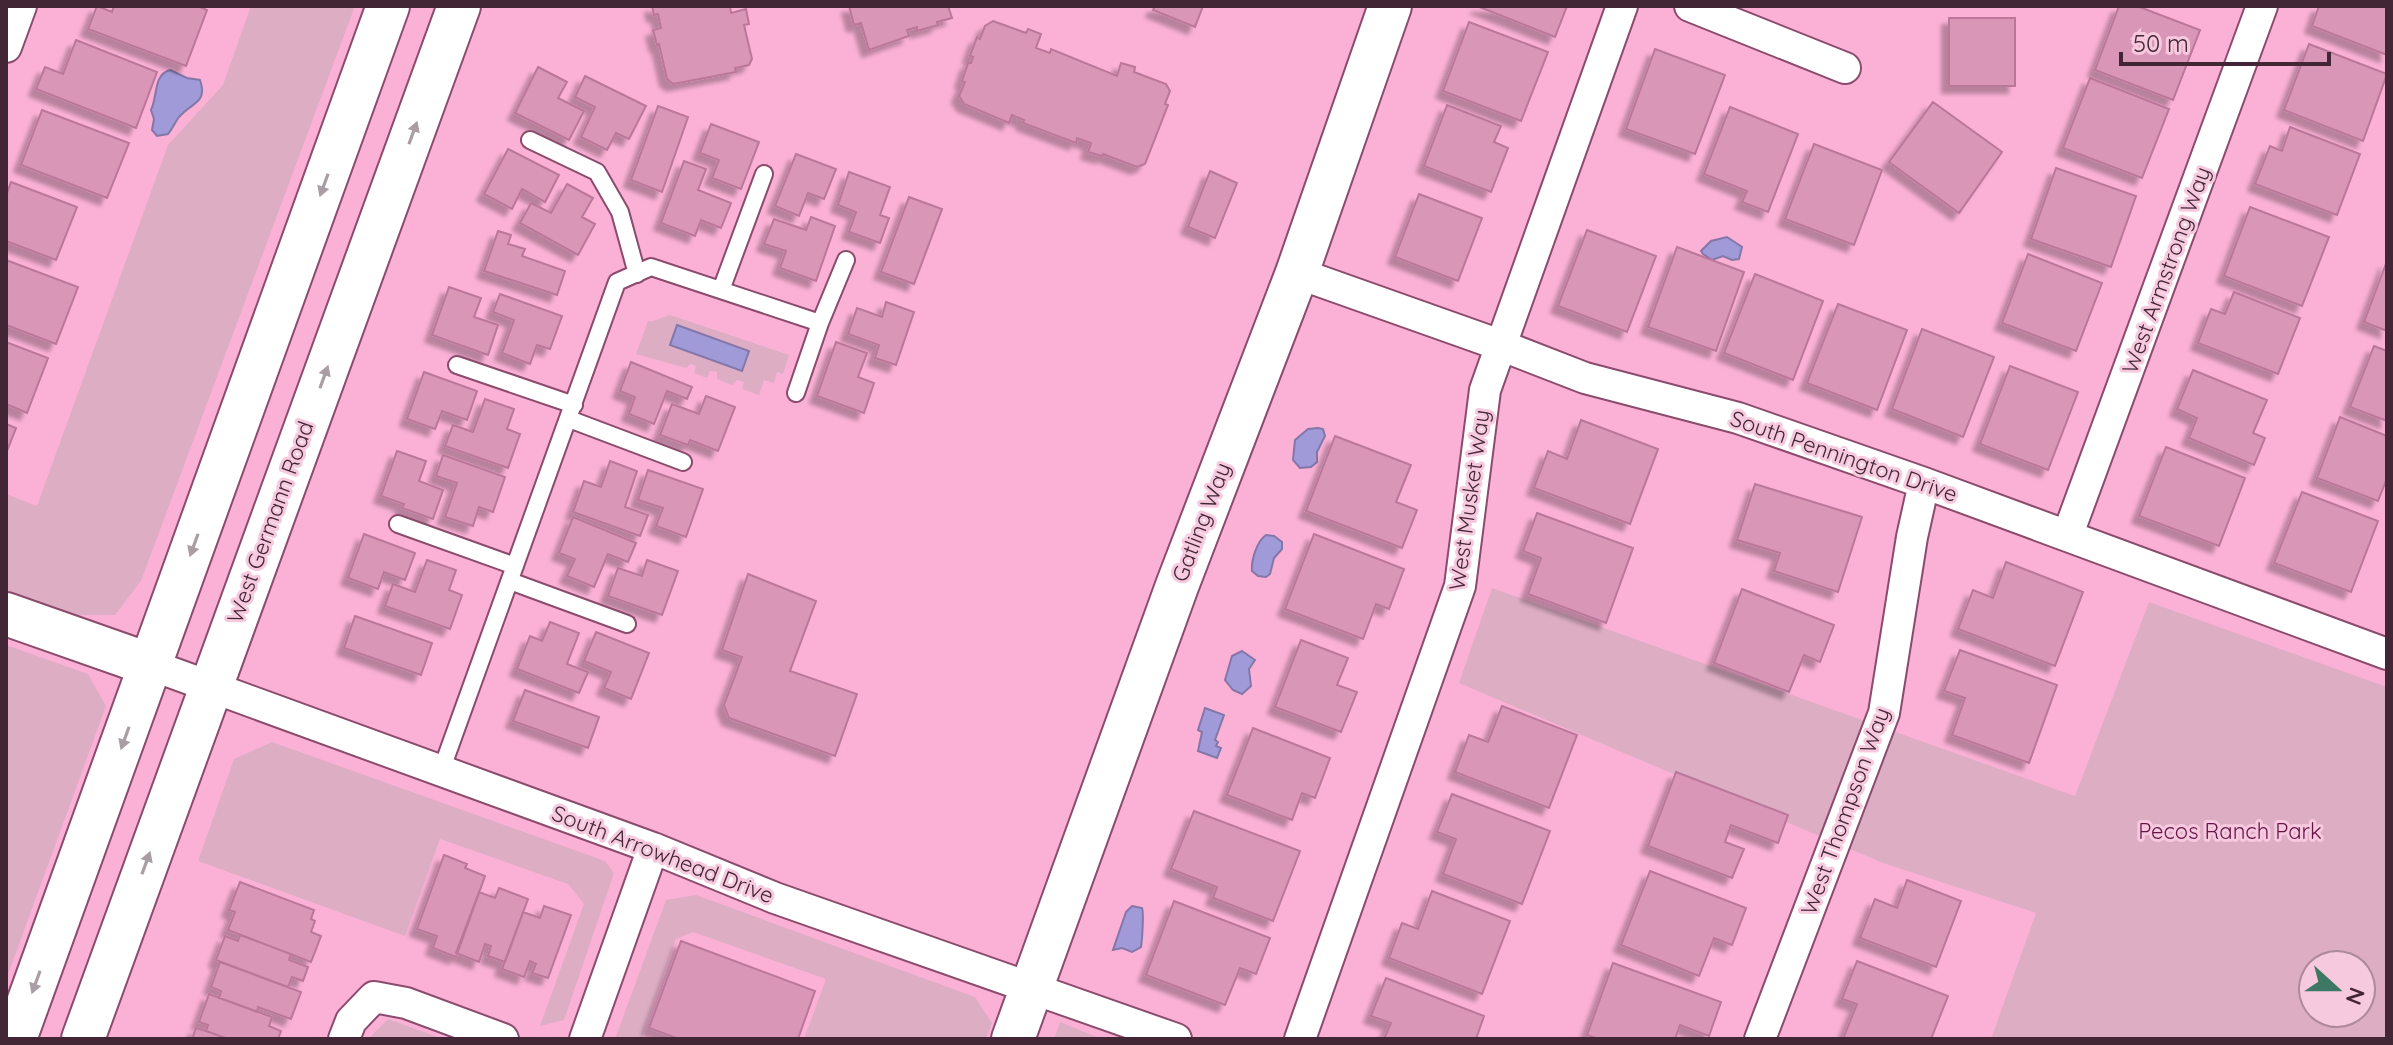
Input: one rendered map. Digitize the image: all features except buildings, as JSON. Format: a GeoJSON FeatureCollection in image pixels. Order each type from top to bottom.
{"type":"FeatureCollection","features":[{"type":"Feature","properties":{"kind":"main road"},"geometry":{"type":"LineString","coordinates":[[15,1039],[388,6]]}},
{"type":"Feature","properties":{"kind":"main road","name":"West Germann Road"},"geometry":{"type":"LineString","coordinates":[[83,1039],[459,6]]}},
{"type":"Feature","properties":{"kind":"main road","name":"Gatling Way"},"geometry":{"type":"LineString","coordinates":[[1013,1039],[1177,586],[1297,273],[1390,6]]}},
{"type":"Feature","properties":{"kind":"main road"},"geometry":{"type":"LineString","coordinates":[[6,614],[151,665]]}},
{"type":"Feature","properties":{"kind":"street"},"geometry":{"type":"LineString","coordinates":[[6,47],[21,6]]}},
{"type":"Feature","properties":{"kind":"street","name":"West Musket Way"},"geometry":{"type":"LineString","coordinates":[[1300,1039],[1460,586],[1485,390],[1622,6]]}},
{"type":"Feature","properties":{"kind":"street"},"geometry":{"type":"LineString","coordinates":[[1690,6],[1845,68]]}},
{"type":"Feature","properties":{"kind":"street","name":"West Armstrong Way"},"geometry":{"type":"LineString","coordinates":[[2068,534],[2262,6]]}},
{"type":"Feature","properties":{"kind":"street","name":"South Pennington Drive"},"geometry":{"type":"LineString","coordinates":[[1297,273],[1585,378],[1738,418],[1924,483],[2387,654]]}},
{"type":"Feature","properties":{"kind":"street","name":"West Thompson Way"},"geometry":{"type":"LineString","coordinates":[[1760,1039],[1884,713],[1912,537],[1924,483]]}},
{"type":"Feature","properties":{"kind":"street","name":"South Arrowhead Drive"},"geometry":{"type":"LineString","coordinates":[[151,665],[653,848],[775,898],[1176,1039]]}},
{"type":"Feature","properties":{"kind":"street"},"geometry":{"type":"LineString","coordinates":[[585,1039],[653,848]]}},
{"type":"Feature","properties":{"kind":"street"},"geometry":{"type":"LineString","coordinates":[[344,1039],[351,1021],[374,997],[406,1003],[503,1039]]}},
{"type":"Feature","properties":{"kind":"lane"},"geometry":{"type":"LineString","coordinates":[[530,140],[597,172],[620,212],[637,274]]}},
{"type":"Feature","properties":{"kind":"lane"},"geometry":{"type":"LineString","coordinates":[[721,290],[764,174]]}},
{"type":"Feature","properties":{"kind":"lane"},"geometry":{"type":"LineString","coordinates":[[796,393],[846,260]]}},
{"type":"Feature","properties":{"kind":"lane"},"geometry":{"type":"LineString","coordinates":[[441,771],[617,282],[651,267],[820,323]]}},
{"type":"Feature","properties":{"kind":"lane"},"geometry":{"type":"LineString","coordinates":[[457,365],[683,462]]}},
{"type":"Feature","properties":{"kind":"lane"},"geometry":{"type":"LineString","coordinates":[[398,524],[627,624]]}},
{"type":"Feature","properties":{"kind":"green space"},"geometry":{"type":"Polygon","coordinates":[[[251,6],[355,6],[141,581],[115,615],[74,615],[6,593],[6,494],[37,506],[168,145],[223,85],[251,6]]]}},
{"type":"Feature","properties":{"kind":"green space"},"geometry":{"type":"Polygon","coordinates":[[[670,315],[789,355],[783,374],[777,372],[774,383],[764,380],[759,395],[742,389],[744,382],[737,380],[732,385],[717,379],[717,372],[710,371],[707,378],[694,373],[696,366],[691,364],[686,368],[636,354],[648,321],[670,315]]]}},
{"type":"Feature","properties":{"kind":"green space","name":"Pecos Ranch Park"},"geometry":{"type":"Polygon","coordinates":[[[1492,588],[2075,796],[2149,602],[2387,687],[2387,1039],[1991,1039],[2036,913],[1883,863],[1459,683],[1492,588]]]}},
{"type":"Feature","properties":{"kind":"green space"},"geometry":{"type":"Polygon","coordinates":[[[6,645],[88,674],[106,706],[6,980],[6,645]]]}},
{"type":"Feature","properties":{"kind":"green space"},"geometry":{"type":"Polygon","coordinates":[[[272,742],[605,861],[614,873],[564,1020],[540,1026],[584,904],[568,884],[440,839],[405,936],[198,861],[234,759],[272,742]]]}},
{"type":"Feature","properties":{"kind":"green space"},"geometry":{"type":"Polygon","coordinates":[[[696,895],[975,997],[992,1023],[986,1039],[804,1039],[826,979],[693,932],[676,939],[641,1039],[615,1039],[666,900],[696,895]]]}},
{"type":"Feature","properties":{"kind":"green space"},"geometry":{"type":"Polygon","coordinates":[[[388,1019],[443,1039],[368,1039],[388,1019]]]}},
{"type":"Feature","properties":{"kind":"green space"},"geometry":{"type":"Polygon","coordinates":[[[1060,1022],[1102,1039],[1054,1039],[1060,1022]]]}},
{"type":"Feature","properties":{"kind":"shaded area"},"geometry":{"type":"Polygon","coordinates":[[[170,70],[200,80],[202,93],[168,134],[157,136],[152,130],[154,119],[151,110],[158,81],[170,70]]]}},
{"type":"Feature","properties":{"kind":"shaded area"},"geometry":{"type":"Polygon","coordinates":[[[1727,237],[1742,247],[1739,259],[1723,256],[1712,260],[1701,251],[1711,241],[1727,237]]]}},
{"type":"Feature","properties":{"kind":"shaded area"},"geometry":{"type":"Polygon","coordinates":[[[677,325],[749,351],[742,371],[670,345],[677,325]]]}},
{"type":"Feature","properties":{"kind":"shaded area"},"geometry":{"type":"Polygon","coordinates":[[[1308,429],[1323,429],[1325,436],[1317,452],[1317,462],[1311,467],[1300,468],[1293,460],[1295,440],[1308,429]]]}},
{"type":"Feature","properties":{"kind":"shaded area"},"geometry":{"type":"Polygon","coordinates":[[[1266,535],[1282,542],[1282,549],[1274,558],[1270,574],[1266,577],[1258,576],[1252,567],[1257,546],[1266,535]]]}},
{"type":"Feature","properties":{"kind":"shaded area"},"geometry":{"type":"Polygon","coordinates":[[[1242,651],[1255,660],[1249,669],[1251,686],[1242,694],[1233,690],[1225,680],[1232,656],[1242,651]]]}},
{"type":"Feature","properties":{"kind":"shaded area"},"geometry":{"type":"Polygon","coordinates":[[[1205,708],[1224,715],[1215,740],[1218,742],[1216,746],[1221,748],[1217,758],[1198,751],[1202,732],[1198,730],[1205,708]]]}},
{"type":"Feature","properties":{"kind":"shaded area"},"geometry":{"type":"Polygon","coordinates":[[[1132,906],[1142,908],[1141,947],[1132,952],[1122,948],[1113,950],[1126,912],[1132,906]]]}}]}
